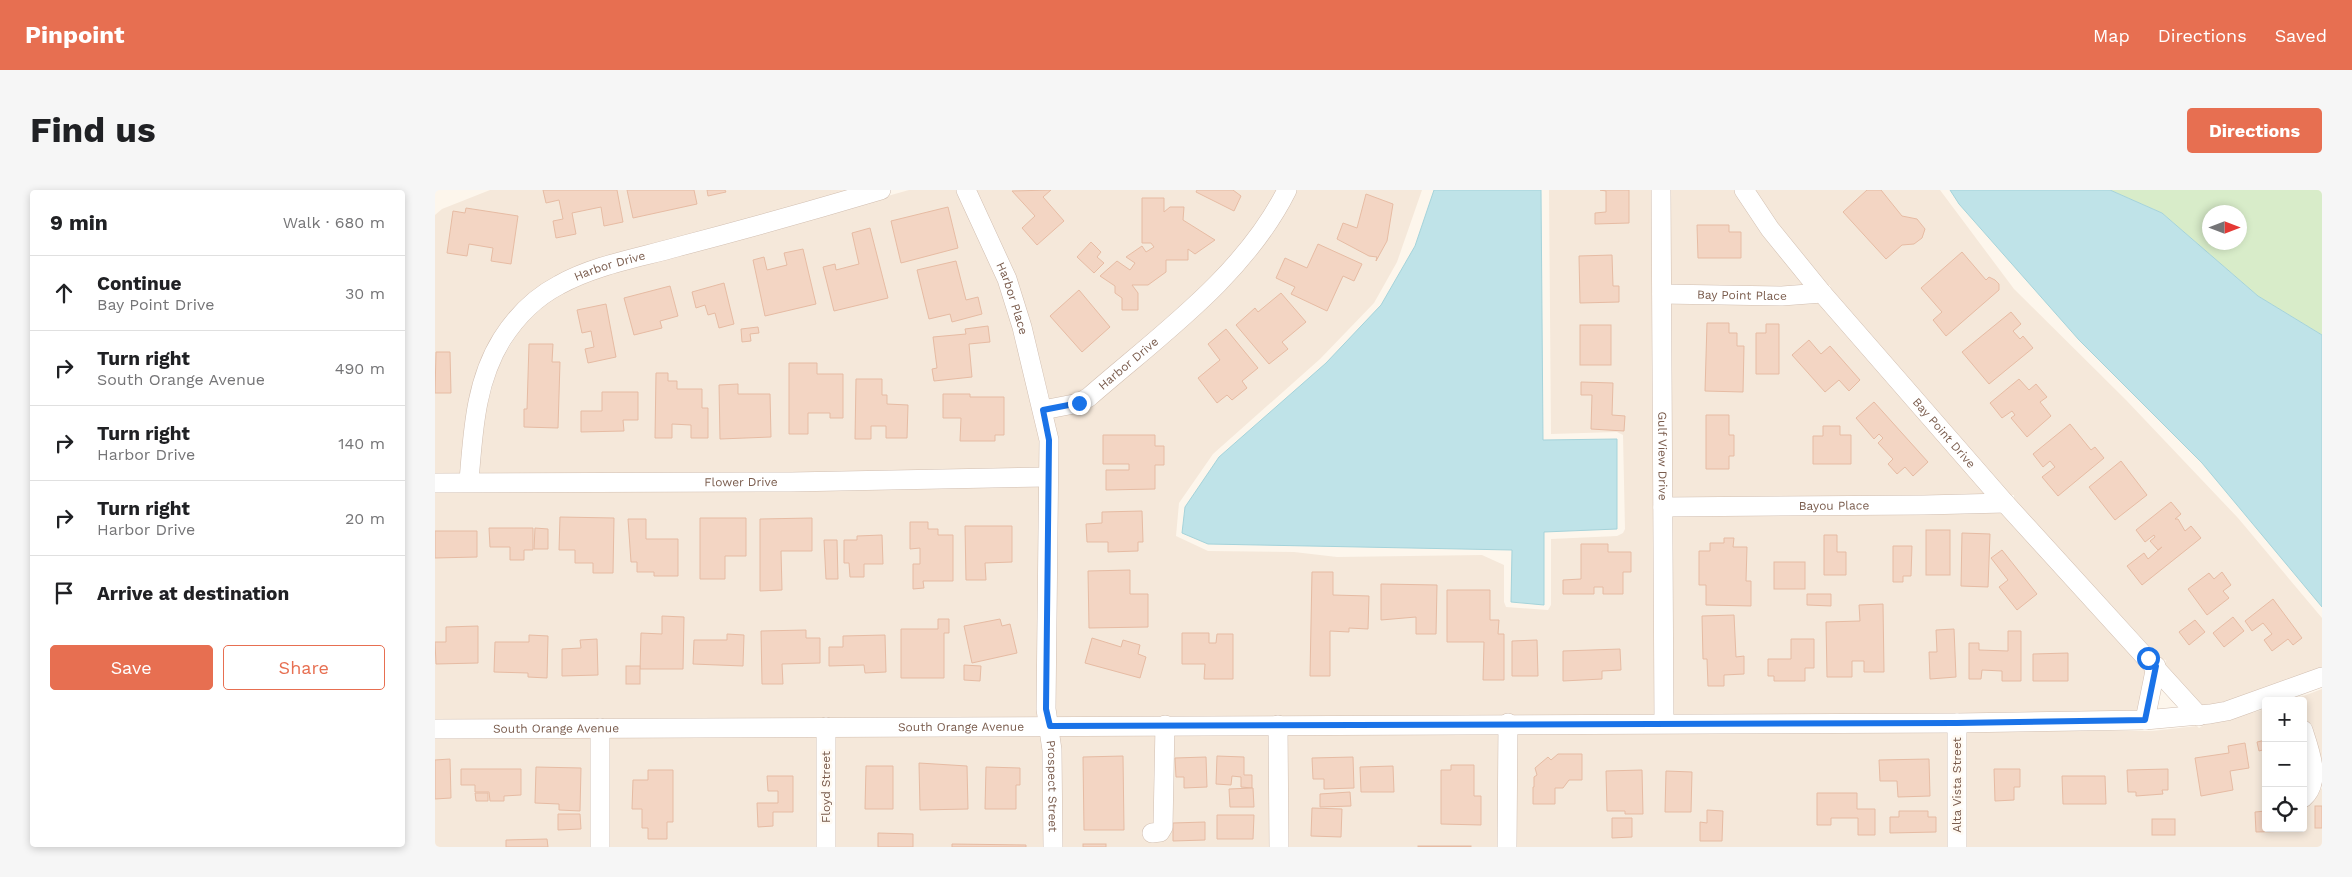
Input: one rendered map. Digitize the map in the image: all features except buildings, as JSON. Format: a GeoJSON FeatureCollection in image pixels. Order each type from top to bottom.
{"type":"FeatureCollection","features":[{"type":"Feature","properties":{"kind":"street","name":"Harbor Drive"},"geometry":{"type":"LineString","coordinates":[[469,482],[473,422],[490,363],[514,322],[550,290],[597,269],[881,190]]}},
{"type":"Feature","properties":{"kind":"street","name":"Harbor Place"},"geometry":{"type":"LineString","coordinates":[[965,190],[1007,279],[1023,327],[1043,410]]}},
{"type":"Feature","properties":{"kind":"street","name":"Harbor Drive"},"geometry":{"type":"LineString","coordinates":[[1043,410],[1079,403],[1089,397],[1223,280],[1247,253],[1266,227],[1287,190]]}},
{"type":"Feature","properties":{"kind":"street","name":"Gulf View Drive"},"geometry":{"type":"LineString","coordinates":[[1661,190],[1664,723]]}},
{"type":"Feature","properties":{"kind":"street","name":"Bay Point Drive"},"geometry":{"type":"LineString","coordinates":[[1744,190],[1770,229],[1822,293],[2005,503],[2156,666],[2199,716]]}},
{"type":"Feature","properties":{"kind":"street","name":"Bay Point Place"},"geometry":{"type":"LineString","coordinates":[[1662,294],[1782,296],[1822,293]]}},
{"type":"Feature","properties":{"kind":"street"},"geometry":{"type":"LineString","coordinates":[[1043,410],[1049,440],[1047,477],[1046,709],[1050,726]]}},
{"type":"Feature","properties":{"kind":"street","name":"Flower Drive"},"geometry":{"type":"LineString","coordinates":[[435,483],[791,482],[1047,477]]}},
{"type":"Feature","properties":{"kind":"street","name":"Bayou Place"},"geometry":{"type":"LineString","coordinates":[[1663,507],[1924,506],[2005,503]]}},
{"type":"Feature","properties":{"kind":"street"},"geometry":{"type":"LineString","coordinates":[[2145,720],[2156,666]]}},
{"type":"Feature","properties":{"kind":"street","name":"South Orange Avenue"},"geometry":{"type":"LineString","coordinates":[[435,729],[1508,723],[1957,723],[2145,720],[2199,716],[2227,711],[2292,695],[2322,677]]}},
{"type":"Feature","properties":{"kind":"street"},"geometry":{"type":"LineString","coordinates":[[1507,847],[1508,723]]}},
{"type":"Feature","properties":{"kind":"street","name":"Alta Vista Street"},"geometry":{"type":"LineString","coordinates":[[1957,723],[1957,847]]}},
{"type":"Feature","properties":{"kind":"street"},"geometry":{"type":"LineString","coordinates":[[1152,833],[1160,832],[1163,827],[1165,725]]}},
{"type":"Feature","properties":{"kind":"street"},"geometry":{"type":"LineString","coordinates":[[1278,725],[1279,847]]}},
{"type":"Feature","properties":{"kind":"street","name":"Prospect Street"},"geometry":{"type":"LineString","coordinates":[[1050,726],[1053,847]]}},
{"type":"Feature","properties":{"kind":"street","name":"Floyd Street"},"geometry":{"type":"LineString","coordinates":[[826,727],[826,847]]}},
{"type":"Feature","properties":{"kind":"street"},"geometry":{"type":"LineString","coordinates":[[600,728],[600,847]]}},
{"type":"Feature","properties":{"kind":"street"},"geometry":{"type":"LineString","coordinates":[[2307,742],[2316,768],[2316,777],[2307,795]]}},
{"type":"Feature","properties":{"kind":"shaded area"},"geometry":{"type":"Polygon","coordinates":[[[490,190],[853,190],[569,271],[474,384],[465,421],[460,474],[435,475],[435,215],[442,209],[490,190]]]}},
{"type":"Feature","properties":{"kind":"shaded area"},"geometry":{"type":"Polygon","coordinates":[[[909,190],[956,190],[982,243],[999,281],[1014,329],[1040,440],[1039,470],[791,475],[478,474],[482,424],[498,366],[521,327],[555,296],[600,277],[909,190]]]}},
{"type":"Feature","properties":{"kind":"shaded area"},"geometry":{"type":"Polygon","coordinates":[[[975,190],[1277,190],[1259,223],[1216,274],[1084,391],[1050,401],[1031,326],[1015,277],[975,190]]]}},
{"type":"Feature","properties":{"kind":"shaded area"},"geometry":{"type":"Polygon","coordinates":[[[1296,190],[1422,190],[1397,262],[1374,303],[1320,359],[1213,454],[1179,503],[1176,536],[1208,551],[1294,552],[1337,557],[1482,555],[1504,565],[1504,602],[1506,607],[1548,610],[1551,605],[1551,539],[1617,536],[1623,533],[1625,529],[1623,435],[1617,432],[1551,434],[1549,190],[1652,190],[1655,716],[1057,718],[1055,709],[1057,440],[1053,416],[1229,285],[1254,258],[1273,231],[1296,190]]]}},
{"type":"Feature","properties":{"kind":"shaded area"},"geometry":{"type":"Polygon","coordinates":[[[1670,190],[1735,190],[1747,211],[1806,287],[1670,287],[1670,190]]]}},
{"type":"Feature","properties":{"kind":"shaded area"},"geometry":{"type":"Polygon","coordinates":[[[1754,190],[1940,190],[2014,289],[2126,400],[2238,518],[2322,618],[2322,671],[2204,710],[2165,664],[2166,660],[2161,659],[2014,500],[2014,495],[2010,495],[1831,290],[1830,285],[1827,285],[1777,225],[1754,190]]]}},
{"type":"Feature","properties":{"kind":"shaded area"},"geometry":{"type":"Polygon","coordinates":[[[1818,301],[1988,496],[1671,499],[1670,302],[1818,301]]]}},
{"type":"Feature","properties":{"kind":"shaded area"},"geometry":{"type":"Polygon","coordinates":[[[1039,485],[1039,718],[435,721],[435,490],[1039,485]]]}},
{"type":"Feature","properties":{"kind":"shaded area"},"geometry":{"type":"Polygon","coordinates":[[[2001,511],[2147,669],[2138,714],[1672,716],[1671,515],[2001,511]]]}},
{"type":"Feature","properties":{"kind":"shaded area"},"geometry":{"type":"Polygon","coordinates":[[[2322,689],[2322,761],[2307,722],[2307,697],[2301,697],[2322,689]]]}},
{"type":"Feature","properties":{"kind":"shaded area"},"geometry":{"type":"Polygon","coordinates":[[[2262,710],[2262,832],[2307,832],[2307,803],[2316,797],[2322,788],[2322,847],[1966,847],[1965,731],[2152,731],[2197,726],[2199,728],[2204,725],[2262,710]]]}},
{"type":"Feature","properties":{"kind":"shaded area"},"geometry":{"type":"Polygon","coordinates":[[[1499,731],[1499,847],[1288,847],[1287,732],[1499,731]]]}},
{"type":"Feature","properties":{"kind":"shaded area"},"geometry":{"type":"Polygon","coordinates":[[[1516,731],[1948,731],[1948,847],[1516,847],[1516,731]]]}},
{"type":"Feature","properties":{"kind":"shaded area"},"geometry":{"type":"Polygon","coordinates":[[[1270,732],[1270,847],[1061,847],[1059,733],[1270,732]]]}},
{"type":"Feature","properties":{"kind":"shaded area"},"geometry":{"type":"Polygon","coordinates":[[[1042,733],[1044,847],[835,847],[835,735],[1042,733]]]}},
{"type":"Feature","properties":{"kind":"shaded area"},"geometry":{"type":"Polygon","coordinates":[[[818,735],[818,847],[609,847],[609,736],[818,735]]]}},
{"type":"Feature","properties":{"kind":"shaded area"},"geometry":{"type":"Polygon","coordinates":[[[591,736],[591,847],[435,847],[435,737],[591,736]]]}},
{"type":"Feature","properties":{"kind":"green space"},"geometry":{"type":"Polygon","coordinates":[[[2110,190],[2322,190],[2322,335],[2258,296],[2205,250],[2247,250],[2247,205],[2202,205],[2202,248],[2162,213],[2110,190]]]}},
{"type":"Feature","properties":{"kind":"water"},"geometry":{"type":"Polygon","coordinates":[[[1434,190],[1541,190],[1543,440],[1617,439],[1617,529],[1544,532],[1544,605],[1511,602],[1512,550],[1208,544],[1182,533],[1185,507],[1219,457],[1326,363],[1381,305],[1415,246],[1434,190]]]}},
{"type":"Feature","properties":{"kind":"water"},"geometry":{"type":"Polygon","coordinates":[[[1950,190],[2110,190],[2162,213],[2202,248],[2202,250],[2205,250],[2258,296],[2322,335],[2322,607],[2202,463],[2079,340],[1959,204],[1950,190]]]}},
{"type":"Feature","properties":{"kind":"route"},"geometry":{"type":"LineString","coordinates":[[1079,403],[1043,410],[1049,440],[1047,477],[1046,709],[1050,726],[1957,723],[2145,720],[2156,666],[2148,658]]}}]}
